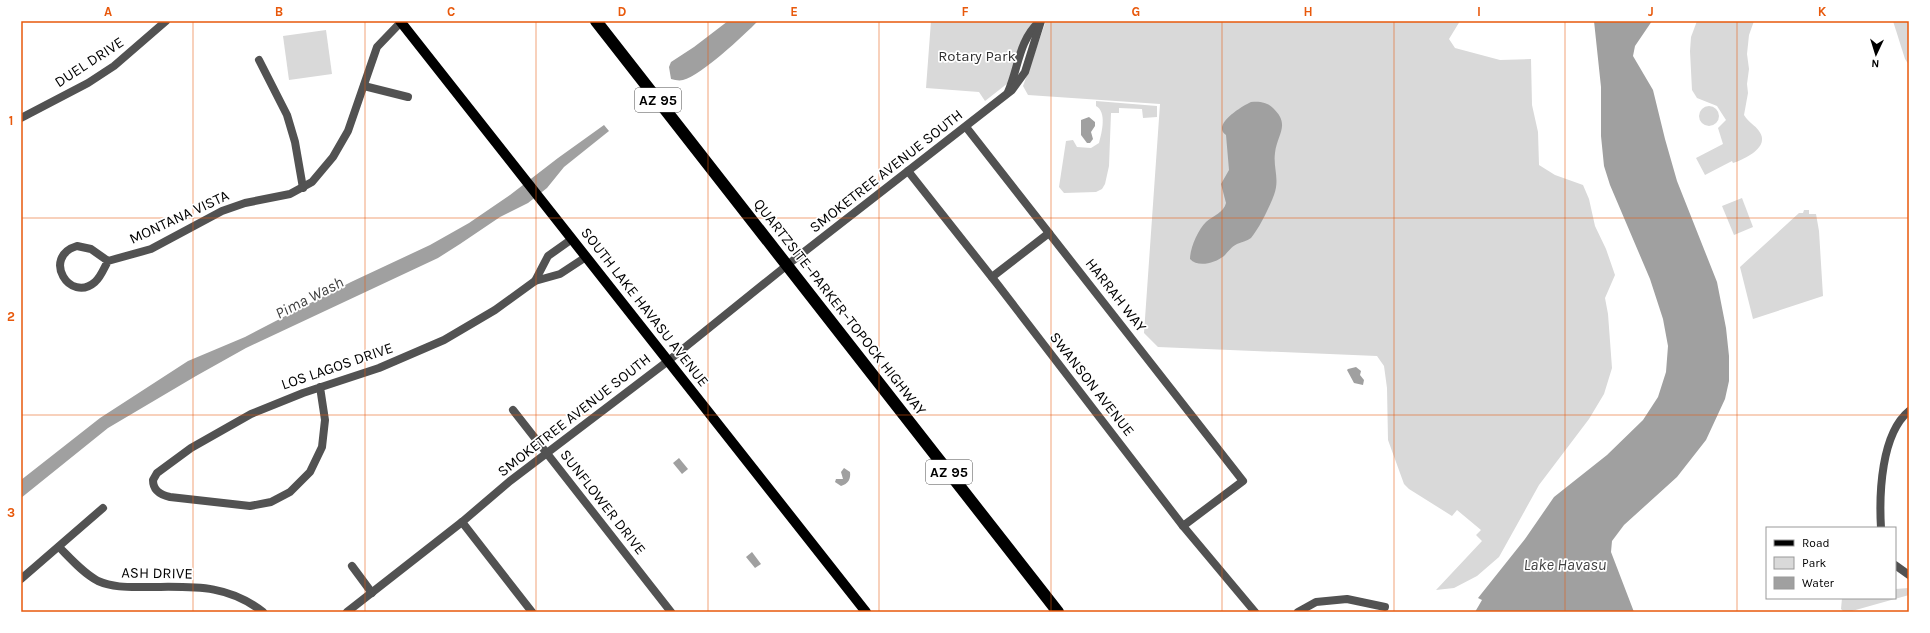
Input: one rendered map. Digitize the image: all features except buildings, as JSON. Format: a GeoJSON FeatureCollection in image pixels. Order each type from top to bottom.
{"type":"FeatureCollection","features":[{"type":"Feature","properties":{"kind":"highway","name":"QUARTZSITE–PARKER–TOPOCK HIGHWAY"},"geometry":{"type":"LineString","coordinates":[[596,21],[1058,612]]}},
{"type":"Feature","properties":{"kind":"main road","name":"SOUTH LAKE HAVASU AVENUE"},"geometry":{"type":"LineString","coordinates":[[401,22],[866,612]]}},
{"type":"Feature","properties":{"kind":"street","name":"DUEL DRIVE"},"geometry":{"type":"LineString","coordinates":[[21,118],[88,83],[114,66],[166,21]]}},
{"type":"Feature","properties":{"kind":"street","name":"SMOKETREE AVENUE SOUTH"},"geometry":{"type":"LineString","coordinates":[[1007,94],[1020,51],[1031,31],[1041,21]]}},
{"type":"Feature","properties":{"kind":"street","name":"SMOKETREE AVENUE SOUTH"},"geometry":{"type":"LineString","coordinates":[[347,612],[462,522],[510,482],[668,361],[786,266],[1007,94],[1019,83],[1025,72],[1041,21]]}},
{"type":"Feature","properties":{"kind":"street","name":"MONTANA VISTA"},"geometry":{"type":"LineString","coordinates":[[108,261],[151,249],[211,216],[234,206],[283,196],[303,188],[321,173],[341,144],[354,118],[377,47],[401,22]]}},
{"type":"Feature","properties":{"kind":"street"},"geometry":{"type":"LineString","coordinates":[[259,60],[287,115],[295,142],[303,188]]}},
{"type":"Feature","properties":{"kind":"street"},"geometry":{"type":"LineString","coordinates":[[364,86],[408,97]]}},
{"type":"Feature","properties":{"kind":"street","name":"HARRAH WAY"},"geometry":{"type":"LineString","coordinates":[[966,127],[1243,481],[1183,526]]}},
{"type":"Feature","properties":{"kind":"street","name":"SWANSON AVENUE"},"geometry":{"type":"LineString","coordinates":[[908,171],[992,277],[1183,526],[1255,612]]}},
{"type":"Feature","properties":{"kind":"street"},"geometry":{"type":"LineString","coordinates":[[992,277],[1049,233]]}},
{"type":"Feature","properties":{"kind":"street","name":"LOS LAGOS DRIVE"},"geometry":{"type":"LineString","coordinates":[[535,281],[548,256],[572,239]]}},
{"type":"Feature","properties":{"kind":"street"},"geometry":{"type":"LineString","coordinates":[[77,246],[91,248],[108,261],[98,279],[85,287],[71,285],[61,273],[60,264],[64,254],[77,246]]}},
{"type":"Feature","properties":{"kind":"street","name":"LOS LAGOS DRIVE"},"geometry":{"type":"LineString","coordinates":[[320,387],[325,427],[320,454],[305,478],[284,496],[264,504],[250,506],[168,497],[156,490],[153,482],[157,473],[191,448],[226,427],[276,403],[320,387],[379,368],[444,340],[495,310],[535,281],[560,274],[586,257]]}},
{"type":"Feature","properties":{"kind":"street","name":"SUNFLOWER DRIVE"},"geometry":{"type":"LineString","coordinates":[[512,410],[671,612]]}},
{"type":"Feature","properties":{"kind":"street"},"geometry":{"type":"LineString","coordinates":[[1881,527],[1886,452],[1897,426],[1909,410]]}},
{"type":"Feature","properties":{"kind":"street"},"geometry":{"type":"LineString","coordinates":[[21,579],[103,508]]}},
{"type":"Feature","properties":{"kind":"street"},"geometry":{"type":"LineString","coordinates":[[462,522],[530,611]]}},
{"type":"Feature","properties":{"kind":"street","name":"ASH DRIVE"},"geometry":{"type":"LineString","coordinates":[[59,546],[89,575],[110,585],[126,588],[210,588],[234,595],[250,602],[263,612]]}},
{"type":"Feature","properties":{"kind":"street"},"geometry":{"type":"LineString","coordinates":[[352,566],[372,593]]}},
{"type":"Feature","properties":{"kind":"street"},"geometry":{"type":"LineString","coordinates":[[1896,566],[1909,575]]}},
{"type":"Feature","properties":{"kind":"street"},"geometry":{"type":"LineString","coordinates":[[1298,612],[1316,602],[1347,599],[1385,608]]}},
{"type":"Feature","properties":{"kind":"green space","name":"Rotary Park"},"geometry":{"type":"Polygon","coordinates":[[[931,21],[1036,21],[1018,50],[1008,83],[985,101],[979,92],[926,88],[931,21]]]}},
{"type":"Feature","properties":{"kind":"green space"},"geometry":{"type":"Polygon","coordinates":[[[1046,21],[1460,21],[1449,39],[1455,48],[1500,60],[1531,59],[1532,105],[1538,132],[1539,165],[1555,175],[1583,185],[1589,199],[1595,226],[1606,249],[1615,275],[1605,298],[1608,314],[1612,368],[1604,394],[1589,419],[1539,485],[1499,557],[1477,576],[1454,588],[1436,590],[1482,541],[1476,535],[1481,530],[1457,510],[1452,516],[1409,489],[1404,484],[1388,440],[1387,388],[1384,366],[1377,356],[1158,347],[1144,333],[1160,104],[1028,95],[1023,86],[1046,21]]]}},
{"type":"Feature","properties":{"kind":"green space"},"geometry":{"type":"Polygon","coordinates":[[[1697,21],[1754,21],[1749,35],[1747,54],[1749,69],[1747,84],[1748,93],[1744,115],[1759,131],[1762,137],[1762,142],[1755,152],[1744,159],[1733,163],[1732,161],[1705,175],[1696,158],[1723,144],[1718,128],[1726,120],[1717,106],[1697,98],[1692,90],[1690,51],[1691,37],[1697,21]]]}},
{"type":"Feature","properties":{"kind":"green space"},"geometry":{"type":"Polygon","coordinates":[[[1893,21],[1909,21],[1909,65],[1905,59],[1893,21]]]}},
{"type":"Feature","properties":{"kind":"green space"},"geometry":{"type":"Polygon","coordinates":[[[326,30],[332,74],[289,80],[283,36],[326,30]]]}},
{"type":"Feature","properties":{"kind":"green space"},"geometry":{"type":"Polygon","coordinates":[[[1096,101],[1157,106],[1157,117],[1143,118],[1142,109],[1119,108],[1119,113],[1111,113],[1109,166],[1105,184],[1102,189],[1096,192],[1064,193],[1059,187],[1066,141],[1073,140],[1077,147],[1091,148],[1099,143],[1103,117],[1102,113],[1096,106],[1096,101]]]}},
{"type":"Feature","properties":{"kind":"green space"},"geometry":{"type":"Polygon","coordinates":[[[1709,106],[1716,109],[1719,116],[1716,123],[1709,126],[1702,123],[1699,116],[1702,109],[1709,106]]]}},
{"type":"Feature","properties":{"kind":"green space"},"geometry":{"type":"Polygon","coordinates":[[[1742,198],[1753,227],[1734,235],[1722,206],[1742,198]]]}},
{"type":"Feature","properties":{"kind":"green space"},"geometry":{"type":"Polygon","coordinates":[[[1804,210],[1809,210],[1809,214],[1816,214],[1819,231],[1823,296],[1753,319],[1740,267],[1799,213],[1803,213],[1804,210]]]}},
{"type":"Feature","properties":{"kind":"green space"},"geometry":{"type":"Polygon","coordinates":[[[1909,588],[1909,595],[1896,599],[1896,589],[1909,588]]]}},
{"type":"Feature","properties":{"kind":"green space"},"geometry":{"type":"Polygon","coordinates":[[[1842,599],[1895,599],[1852,611],[1843,611],[1841,609],[1842,599]]]}},
{"type":"Feature","properties":{"kind":"water"},"geometry":{"type":"Polygon","coordinates":[[[728,21],[758,21],[743,36],[701,71],[683,80],[671,79],[669,67],[671,62],[694,47],[728,21]]]}},
{"type":"Feature","properties":{"kind":"water","name":"Lake Havasu"},"geometry":{"type":"Polygon","coordinates":[[[1594,21],[1652,21],[1635,46],[1633,56],[1653,90],[1677,181],[1717,282],[1726,328],[1729,356],[1729,381],[1725,399],[1706,440],[1677,477],[1624,525],[1612,541],[1611,552],[1634,612],[1475,612],[1482,600],[1478,598],[1525,539],[1554,497],[1607,455],[1643,420],[1658,397],[1666,372],[1668,346],[1663,319],[1650,279],[1610,185],[1604,166],[1601,136],[1601,87],[1594,21]]]}},
{"type":"Feature","properties":{"kind":"water"},"geometry":{"type":"Polygon","coordinates":[[[1251,102],[1268,104],[1278,114],[1281,120],[1282,130],[1275,153],[1276,189],[1274,195],[1264,217],[1251,238],[1235,245],[1224,256],[1216,261],[1207,264],[1193,262],[1190,259],[1191,250],[1200,230],[1206,222],[1223,209],[1226,203],[1221,184],[1229,170],[1226,135],[1222,131],[1222,126],[1230,116],[1241,107],[1251,102]]]}},
{"type":"Feature","properties":{"kind":"water"},"geometry":{"type":"Polygon","coordinates":[[[1089,117],[1095,122],[1095,126],[1091,132],[1093,139],[1090,143],[1087,143],[1081,135],[1081,120],[1089,117]]]}},
{"type":"Feature","properties":{"kind":"water"},"geometry":{"type":"Polygon","coordinates":[[[604,125],[609,131],[564,167],[547,188],[528,203],[500,217],[438,258],[246,348],[196,376],[108,428],[21,498],[21,480],[100,418],[188,361],[245,337],[351,282],[430,245],[469,223],[510,195],[604,125]]]}},
{"type":"Feature","properties":{"kind":"water"},"geometry":{"type":"Polygon","coordinates":[[[1356,367],[1361,371],[1360,375],[1364,380],[1363,385],[1354,383],[1347,370],[1356,367]]]}},
{"type":"Feature","properties":{"kind":"water"},"geometry":{"type":"Polygon","coordinates":[[[679,458],[688,469],[682,474],[673,463],[679,458]]]}},
{"type":"Feature","properties":{"kind":"water"},"geometry":{"type":"Polygon","coordinates":[[[844,468],[850,472],[850,477],[847,483],[841,486],[835,482],[836,479],[843,479],[841,472],[844,468]]]}},
{"type":"Feature","properties":{"kind":"water"},"geometry":{"type":"Polygon","coordinates":[[[752,552],[761,564],[755,568],[746,557],[752,552]]]}},
{"type":"Feature","properties":{"kind":"water label","name":"Pima Wash"},"geometry":{"type":"Point","coordinates":[309,297]}}]}
